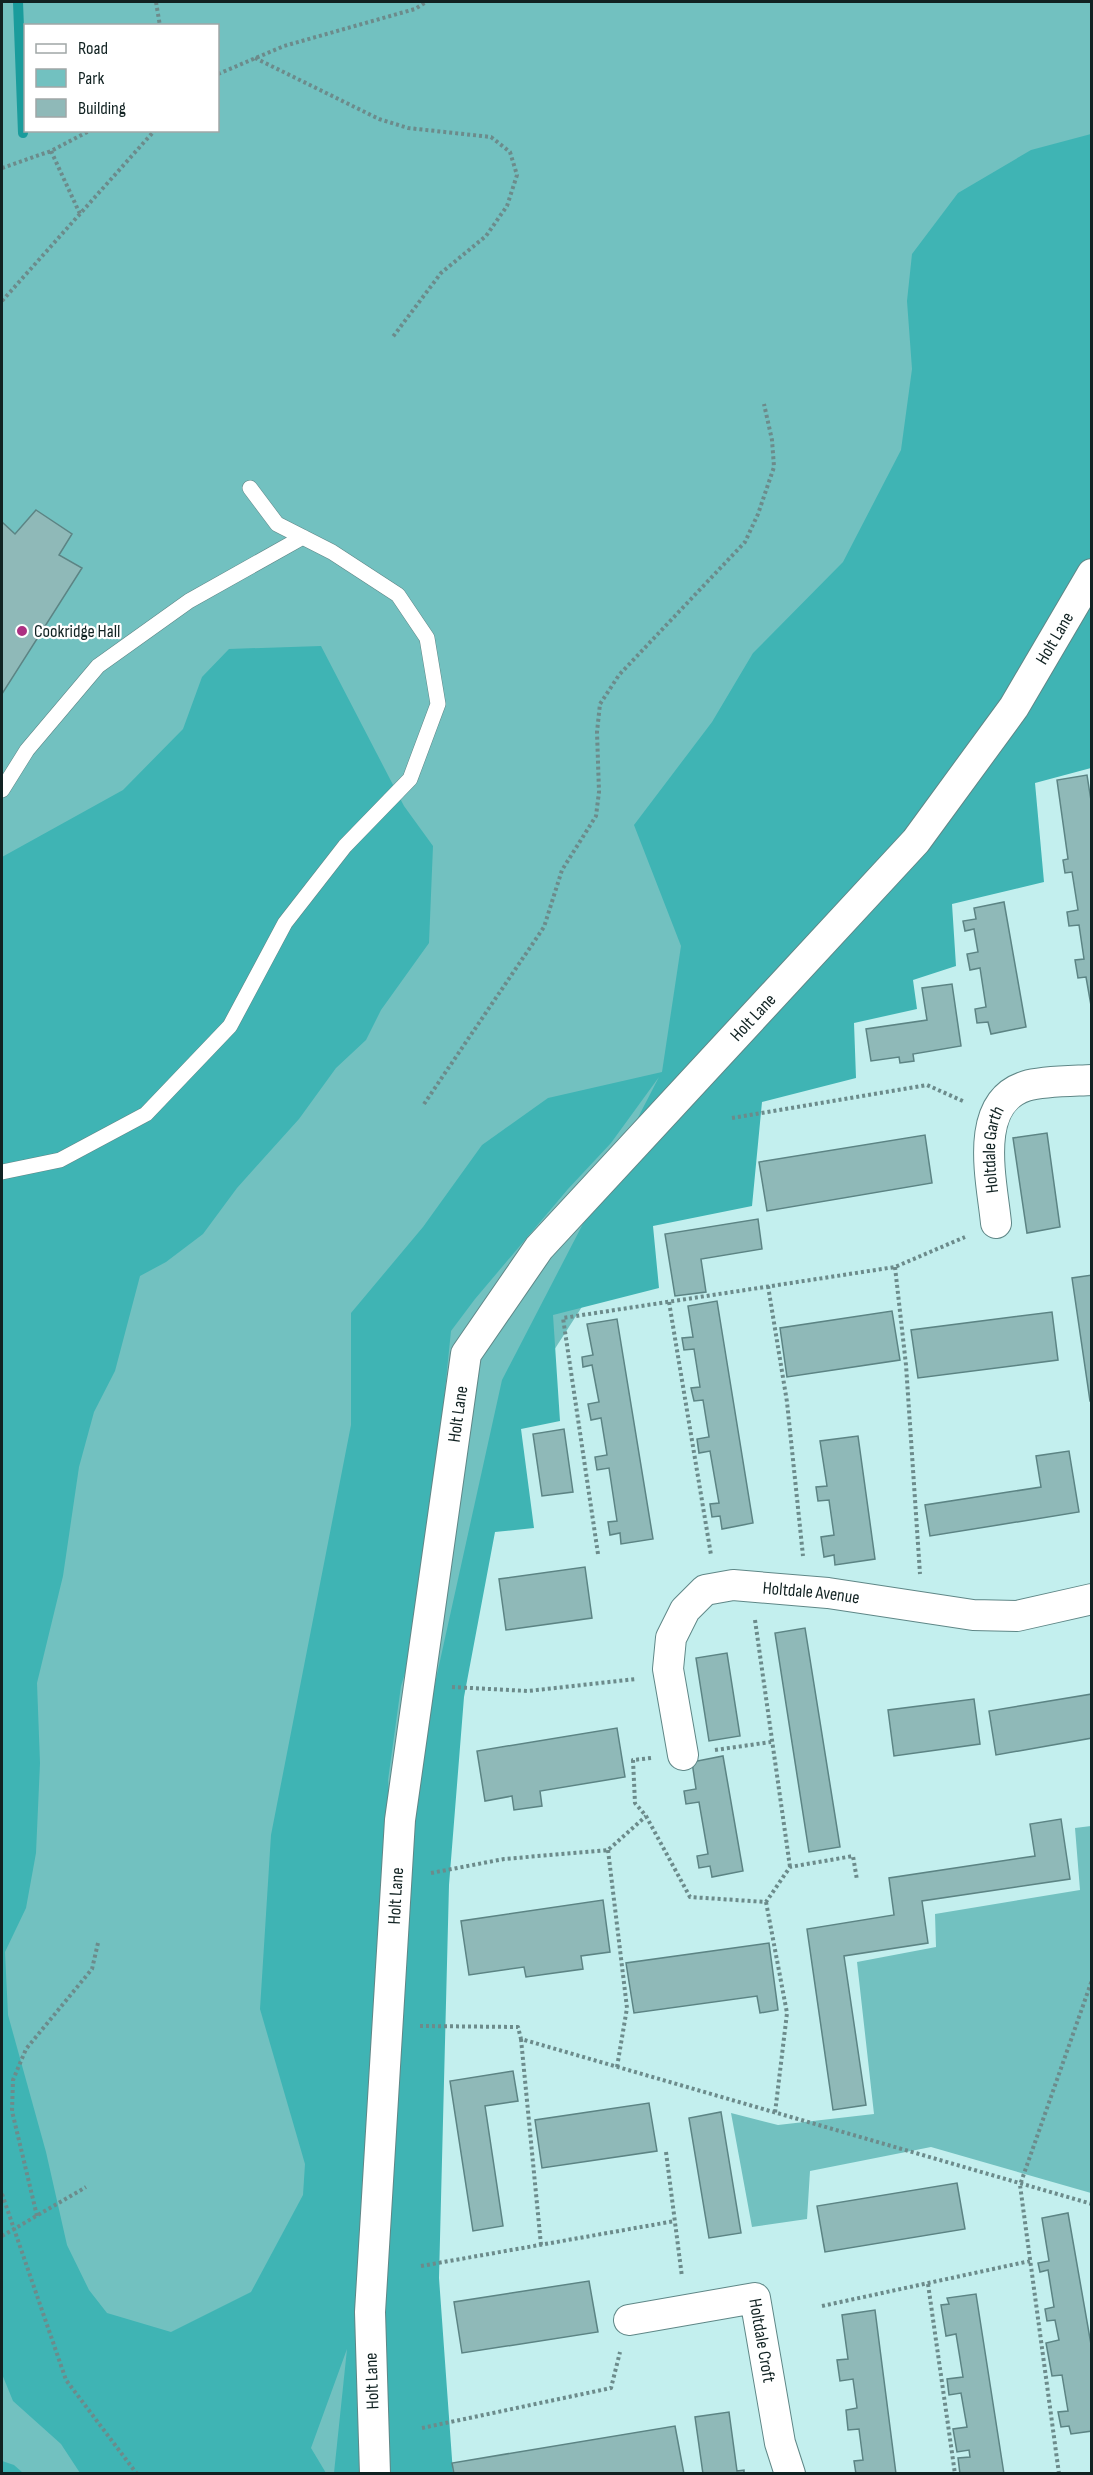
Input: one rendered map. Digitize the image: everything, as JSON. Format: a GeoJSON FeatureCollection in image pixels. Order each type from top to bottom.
{"type":"FeatureCollection","features":[{"type":"Feature","properties":{"kind":"street","name":"Holt Lane"},"geometry":{"type":"LineString","coordinates":[[375,2474],[370,2312],[400,1820],[466,1354],[539,1248],[916,842],[1014,707],[1092,573]]}},
{"type":"Feature","properties":{"kind":"street","name":"Holtdale Garth"},"geometry":{"type":"LineString","coordinates":[[996,1223],[989,1139],[993,1115],[1006,1097],[1027,1086],[1092,1080]]}},
{"type":"Feature","properties":{"kind":"street","name":"Holtdale Avenue"},"geometry":{"type":"LineString","coordinates":[[683,1755],[669,1676],[671,1638],[685,1610],[705,1590],[733,1585],[828,1593],[973,1616],[1017,1616],[1092,1599]]}},
{"type":"Feature","properties":{"kind":"street","name":"Holtdale Croft"},"geometry":{"type":"LineString","coordinates":[[629,2320],[755,2298],[780,2443],[790,2474]]}},
{"type":"Feature","properties":{"kind":"lane"},"geometry":{"type":"LineString","coordinates":[[2,1172],[60,1160],[146,1114],[230,1026],[285,923],[345,846],[410,778],[438,704],[427,638],[398,595],[332,552],[277,524],[250,488]]}},
{"type":"Feature","properties":{"kind":"lane"},"geometry":{"type":"LineString","coordinates":[[2,790],[27,750],[98,666],[189,601],[303,537]]}},
{"type":"Feature","properties":{"kind":"path"},"geometry":{"type":"LineString","coordinates":[[156,2],[160,24]]}},
{"type":"Feature","properties":{"kind":"path"},"geometry":{"type":"LineString","coordinates":[[219,74],[284,46],[415,9],[426,2]]}},
{"type":"Feature","properties":{"kind":"path"},"geometry":{"type":"LineString","coordinates":[[255,58],[379,119],[408,128],[491,137],[510,152],[517,175],[507,206],[486,236],[441,273],[392,338]]}},
{"type":"Feature","properties":{"kind":"path"},"geometry":{"type":"LineString","coordinates":[[2,168],[51,151],[87,132]]}},
{"type":"Feature","properties":{"kind":"path"},"geometry":{"type":"LineString","coordinates":[[2,301],[153,132]]}},
{"type":"Feature","properties":{"kind":"path"},"geometry":{"type":"LineString","coordinates":[[51,151],[80,214]]}},
{"type":"Feature","properties":{"kind":"path"},"geometry":{"type":"LineString","coordinates":[[423,1104],[544,927],[562,870],[596,816],[599,792],[597,732],[600,704],[619,675],[745,542],[758,514],[774,467],[772,440],[764,404]]}},
{"type":"Feature","properties":{"kind":"path"},"geometry":{"type":"LineString","coordinates":[[732,1118],[927,1084],[993,1115]]}},
{"type":"Feature","properties":{"kind":"path"},"geometry":{"type":"LineString","coordinates":[[598,1554],[563,1318],[895,1267],[996,1223]]}},
{"type":"Feature","properties":{"kind":"path"},"geometry":{"type":"LineString","coordinates":[[895,1267],[906,1365],[922,1608]]}},
{"type":"Feature","properties":{"kind":"path"},"geometry":{"type":"LineString","coordinates":[[768,1286],[786,1402],[803,1561]]}},
{"type":"Feature","properties":{"kind":"path"},"geometry":{"type":"LineString","coordinates":[[669,1302],[716,1588]]}},
{"type":"Feature","properties":{"kind":"path"},"geometry":{"type":"LineString","coordinates":[[751,1587],[790,1867],[766,1902],[787,2013],[775,2113]]}},
{"type":"Feature","properties":{"kind":"path"},"geometry":{"type":"LineString","coordinates":[[442,1686],[528,1691],[669,1676]]}},
{"type":"Feature","properties":{"kind":"path"},"geometry":{"type":"LineString","coordinates":[[766,1902],[690,1897],[645,1816],[635,1803],[633,1760],[771,1742]]}},
{"type":"Feature","properties":{"kind":"path"},"geometry":{"type":"LineString","coordinates":[[424,1874],[504,1859],[608,1850],[645,1816]]}},
{"type":"Feature","properties":{"kind":"path"},"geometry":{"type":"LineString","coordinates":[[608,1850],[627,2008],[617,2067]]}},
{"type":"Feature","properties":{"kind":"path"},"geometry":{"type":"LineString","coordinates":[[790,1867],[853,1856],[856,1880]]}},
{"type":"Feature","properties":{"kind":"path"},"geometry":{"type":"LineString","coordinates":[[37,2216],[12,2111],[14,2080],[26,2049],[92,1969],[98,1942]]}},
{"type":"Feature","properties":{"kind":"path"},"geometry":{"type":"LineString","coordinates":[[1059,2474],[1020,2185],[1092,1980]]}},
{"type":"Feature","properties":{"kind":"path"},"geometry":{"type":"LineString","coordinates":[[388,2022],[420,2026],[518,2027],[541,2245]]}},
{"type":"Feature","properties":{"kind":"path"},"geometry":{"type":"LineString","coordinates":[[521,2039],[1092,2204]]}},
{"type":"Feature","properties":{"kind":"path"},"geometry":{"type":"LineString","coordinates":[[666,2152],[686,2310]]}},
{"type":"Feature","properties":{"kind":"path"},"geometry":{"type":"LineString","coordinates":[[2,2236],[86,2187]]}},
{"type":"Feature","properties":{"kind":"path"},"geometry":{"type":"LineString","coordinates":[[2,2194],[66,2380],[137,2474]]}},
{"type":"Feature","properties":{"kind":"path"},"geometry":{"type":"LineString","coordinates":[[421,2266],[675,2221]]}},
{"type":"Feature","properties":{"kind":"path"},"geometry":{"type":"LineString","coordinates":[[822,2306],[1030,2262]]}},
{"type":"Feature","properties":{"kind":"path"},"geometry":{"type":"LineString","coordinates":[[928,2284],[955,2474]]}},
{"type":"Feature","properties":{"kind":"path"},"geometry":{"type":"LineString","coordinates":[[422,2428],[611,2388],[629,2320]]}},
{"type":"Feature","properties":{"kind":"green space"},"geometry":{"type":"Polygon","coordinates":[[[2,2],[1091,2],[1091,477],[952,733],[518,1406],[426,1855],[335,2473],[2,2474],[2,2]]]}},
{"type":"Feature","properties":{"kind":"green space"},"geometry":{"type":"Polygon","coordinates":[[[1091,1826],[1091,2193],[931,2147],[810,2171],[807,2219],[752,2227],[731,2113],[778,2125],[874,2114],[857,1962],[936,1947],[935,1914],[1080,1890],[1075,1828],[1091,1826]]]}},
{"type":"Feature","properties":{"kind":"shaded area"},"geometry":{"type":"Polygon","coordinates":[[[1091,134],[1091,768],[1035,783],[1044,882],[952,904],[956,966],[913,980],[917,1009],[854,1023],[856,1078],[762,1102],[752,1206],[653,1226],[659,1288],[553,1315],[560,1421],[521,1429],[534,1528],[495,1532],[464,1697],[449,1885],[439,2278],[453,2473],[334,2473],[347,2349],[311,2448],[326,2473],[80,2473],[61,2444],[13,2401],[2,2374],[2,857],[123,790],[183,729],[202,677],[229,649],[321,646],[404,806],[433,846],[429,943],[381,1010],[366,1040],[336,1068],[299,1119],[237,1188],[203,1234],[166,1262],[140,1276],[115,1371],[94,1412],[79,1467],[63,1576],[37,1683],[40,1763],[36,1853],[26,1908],[5,1952],[8,2015],[46,2152],[67,2245],[89,2290],[107,2313],[171,2332],[251,2292],[303,2195],[305,2164],[260,2009],[271,1835],[351,1425],[351,1313],[423,1227],[482,1145],[548,1098],[662,1072],[681,946],[634,825],[712,722],[753,653],[843,562],[901,450],[912,369],[907,301],[912,254],[958,193],[1031,150],[1091,134]],[[659,1077],[611,1143],[568,1189],[475,1299],[451,1331],[442,1419],[433,1583],[401,1686],[388,1780],[395,1875],[398,1851],[502,1380],[659,1077]]]}},
{"type":"Feature","properties":{"kind":"shaded area"},"geometry":{"type":"Polygon","coordinates":[[[2,2461],[14,2465],[23,2473],[2,2473],[2,2461]]]}},
{"type":"Feature","properties":{"kind":"building","name":"Cookridge Hall"},"geometry":{"type":"Polygon","coordinates":[[[36,510],[72,534],[59,555],[82,568],[2,694],[2,522],[15,534],[36,510]]]}},
{"type":"Feature","properties":{"kind":"building"},"geometry":{"type":"Polygon","coordinates":[[[1087,775],[1092,807],[1092,1011],[1086,977],[1078,978],[1075,960],[1084,959],[1079,925],[1069,926],[1067,912],[1078,910],[1072,872],[1065,873],[1063,860],[1068,859],[1057,780],[1087,775]]]}},
{"type":"Feature","properties":{"kind":"building"},"geometry":{"type":"Polygon","coordinates":[[[1004,902],[1026,1027],[991,1034],[988,1022],[977,1023],[975,1009],[986,1007],[980,968],[970,970],[967,954],[978,952],[974,929],[965,931],[963,921],[976,919],[974,908],[1004,902]]]}},
{"type":"Feature","properties":{"kind":"building"},"geometry":{"type":"Polygon","coordinates":[[[952,984],[961,1046],[913,1054],[914,1061],[900,1063],[899,1057],[871,1061],[866,1029],[927,1020],[922,988],[952,984]]]}},
{"type":"Feature","properties":{"kind":"building"},"geometry":{"type":"Polygon","coordinates":[[[1047,1133],[1060,1227],[1027,1233],[1013,1138],[1047,1133]]]}},
{"type":"Feature","properties":{"kind":"building"},"geometry":{"type":"Polygon","coordinates":[[[925,1135],[932,1183],[767,1211],[759,1162],[925,1135]]]}},
{"type":"Feature","properties":{"kind":"building"},"geometry":{"type":"Polygon","coordinates":[[[758,1219],[762,1249],[701,1259],[706,1292],[675,1296],[665,1234],[758,1219]]]}},
{"type":"Feature","properties":{"kind":"building"},"geometry":{"type":"Polygon","coordinates":[[[1092,1275],[1092,1401],[1090,1401],[1072,1278],[1092,1275]]]}},
{"type":"Feature","properties":{"kind":"building"},"geometry":{"type":"Polygon","coordinates":[[[717,1301],[753,1523],[722,1529],[720,1516],[712,1517],[710,1504],[719,1503],[710,1451],[699,1453],[697,1439],[709,1437],[703,1400],[694,1401],[691,1388],[700,1387],[694,1349],[684,1350],[682,1338],[693,1337],[688,1306],[717,1301]]]}},
{"type":"Feature","properties":{"kind":"building"},"geometry":{"type":"Polygon","coordinates":[[[892,1311],[900,1360],[787,1377],[780,1328],[892,1311]]]}},
{"type":"Feature","properties":{"kind":"building"},"geometry":{"type":"Polygon","coordinates":[[[1052,1312],[1058,1360],[918,1378],[911,1330],[1052,1312]]]}},
{"type":"Feature","properties":{"kind":"building"},"geometry":{"type":"Polygon","coordinates":[[[617,1319],[653,1539],[621,1544],[620,1533],[610,1535],[608,1522],[617,1521],[609,1468],[597,1470],[595,1457],[607,1455],[601,1418],[591,1420],[588,1404],[599,1402],[592,1365],[583,1367],[582,1357],[593,1355],[587,1324],[617,1319]]]}},
{"type":"Feature","properties":{"kind":"building"},"geometry":{"type":"Polygon","coordinates":[[[564,1429],[573,1492],[542,1496],[533,1434],[564,1429]]]}},
{"type":"Feature","properties":{"kind":"building"},"geometry":{"type":"Polygon","coordinates":[[[858,1436],[875,1559],[835,1565],[834,1555],[824,1557],[821,1537],[834,1535],[829,1500],[818,1501],[816,1487],[827,1486],[820,1441],[858,1436]]]}},
{"type":"Feature","properties":{"kind":"building"},"geometry":{"type":"Polygon","coordinates":[[[1069,1451],[1079,1512],[930,1536],[925,1505],[1041,1487],[1036,1456],[1069,1451]]]}},
{"type":"Feature","properties":{"kind":"building"},"geometry":{"type":"Polygon","coordinates":[[[585,1567],[592,1618],[506,1630],[499,1579],[585,1567]]]}},
{"type":"Feature","properties":{"kind":"building"},"geometry":{"type":"Polygon","coordinates":[[[805,1628],[840,1847],[809,1852],[775,1633],[805,1628]]]}},
{"type":"Feature","properties":{"kind":"building"},"geometry":{"type":"Polygon","coordinates":[[[727,1653],[740,1736],[709,1741],[696,1658],[727,1653]]]}},
{"type":"Feature","properties":{"kind":"building"},"geometry":{"type":"Polygon","coordinates":[[[1092,1694],[1092,1738],[996,1755],[989,1711],[1092,1694]]]}},
{"type":"Feature","properties":{"kind":"building"},"geometry":{"type":"Polygon","coordinates":[[[974,1699],[980,1744],[894,1756],[888,1710],[974,1699]]]}},
{"type":"Feature","properties":{"kind":"building"},"geometry":{"type":"Polygon","coordinates":[[[617,1728],[625,1777],[540,1791],[542,1806],[514,1810],[512,1796],[485,1801],[477,1751],[617,1728]]]}},
{"type":"Feature","properties":{"kind":"building"},"geometry":{"type":"Polygon","coordinates":[[[723,1756],[743,1871],[712,1877],[710,1866],[699,1868],[697,1856],[708,1854],[699,1802],[686,1804],[684,1791],[696,1789],[692,1762],[723,1756]]]}},
{"type":"Feature","properties":{"kind":"building"},"geometry":{"type":"Polygon","coordinates":[[[1061,1819],[1070,1879],[922,1901],[928,1943],[844,1956],[866,2105],[833,2110],[807,1929],[894,1915],[889,1878],[1035,1856],[1030,1824],[1061,1819]]]}},
{"type":"Feature","properties":{"kind":"building"},"geometry":{"type":"Polygon","coordinates":[[[603,1900],[610,1952],[581,1956],[583,1969],[526,1977],[524,1967],[469,1975],[461,1921],[603,1900]]]}},
{"type":"Feature","properties":{"kind":"building"},"geometry":{"type":"Polygon","coordinates":[[[769,1943],[778,2010],[760,2013],[757,1996],[634,2013],[626,1963],[769,1943]]]}},
{"type":"Feature","properties":{"kind":"building"},"geometry":{"type":"Polygon","coordinates":[[[513,2071],[518,2101],[485,2106],[503,2226],[473,2231],[450,2081],[513,2071]]]}},
{"type":"Feature","properties":{"kind":"building"},"geometry":{"type":"Polygon","coordinates":[[[649,2103],[657,2151],[542,2168],[535,2120],[649,2103]]]}},
{"type":"Feature","properties":{"kind":"building"},"geometry":{"type":"Polygon","coordinates":[[[721,2112],[741,2233],[709,2238],[689,2118],[721,2112]]]}},
{"type":"Feature","properties":{"kind":"building"},"geometry":{"type":"Polygon","coordinates":[[[957,2183],[965,2229],[825,2252],[817,2206],[957,2183]]]}},
{"type":"Feature","properties":{"kind":"building"},"geometry":{"type":"Polygon","coordinates":[[[1068,2213],[1092,2350],[1092,2431],[1071,2434],[1069,2426],[1061,2427],[1058,2412],[1068,2411],[1062,2375],[1052,2376],[1046,2343],[1059,2340],[1055,2320],[1047,2321],[1045,2309],[1054,2307],[1048,2270],[1040,2272],[1038,2263],[1049,2261],[1042,2218],[1068,2213]]]}},
{"type":"Feature","properties":{"kind":"building"},"geometry":{"type":"Polygon","coordinates":[[[589,2281],[598,2332],[462,2353],[454,2302],[589,2281]]]}},
{"type":"Feature","properties":{"kind":"building"},"geometry":{"type":"Polygon","coordinates":[[[976,2294],[1004,2474],[960,2474],[958,2458],[970,2457],[969,2450],[957,2452],[953,2429],[967,2427],[961,2393],[949,2395],[947,2379],[963,2377],[956,2334],[946,2336],[941,2305],[949,2304],[947,2298],[976,2294]]]}},
{"type":"Feature","properties":{"kind":"building"},"geometry":{"type":"Polygon","coordinates":[[[875,2310],[896,2474],[856,2474],[854,2461],[863,2460],[859,2429],[848,2430],[846,2410],[857,2408],[853,2379],[840,2381],[837,2360],[848,2359],[842,2315],[875,2310]]]}},
{"type":"Feature","properties":{"kind":"building"},"geometry":{"type":"Polygon","coordinates":[[[729,2412],[737,2471],[744,2470],[744,2474],[703,2474],[695,2417],[729,2412]]]}},
{"type":"Feature","properties":{"kind":"building"},"geometry":{"type":"Polygon","coordinates":[[[675,2426],[684,2474],[454,2474],[452,2463],[675,2426]]]}},
{"type":"Feature","properties":{"kind":"waterway"},"geometry":{"type":"LineString","coordinates":[[18,2],[23,133]]}},
{"type":"Feature","properties":{"kind":"place","name":"Cookridge Hall"},"geometry":{"type":"Point","coordinates":[22,631]}}]}
